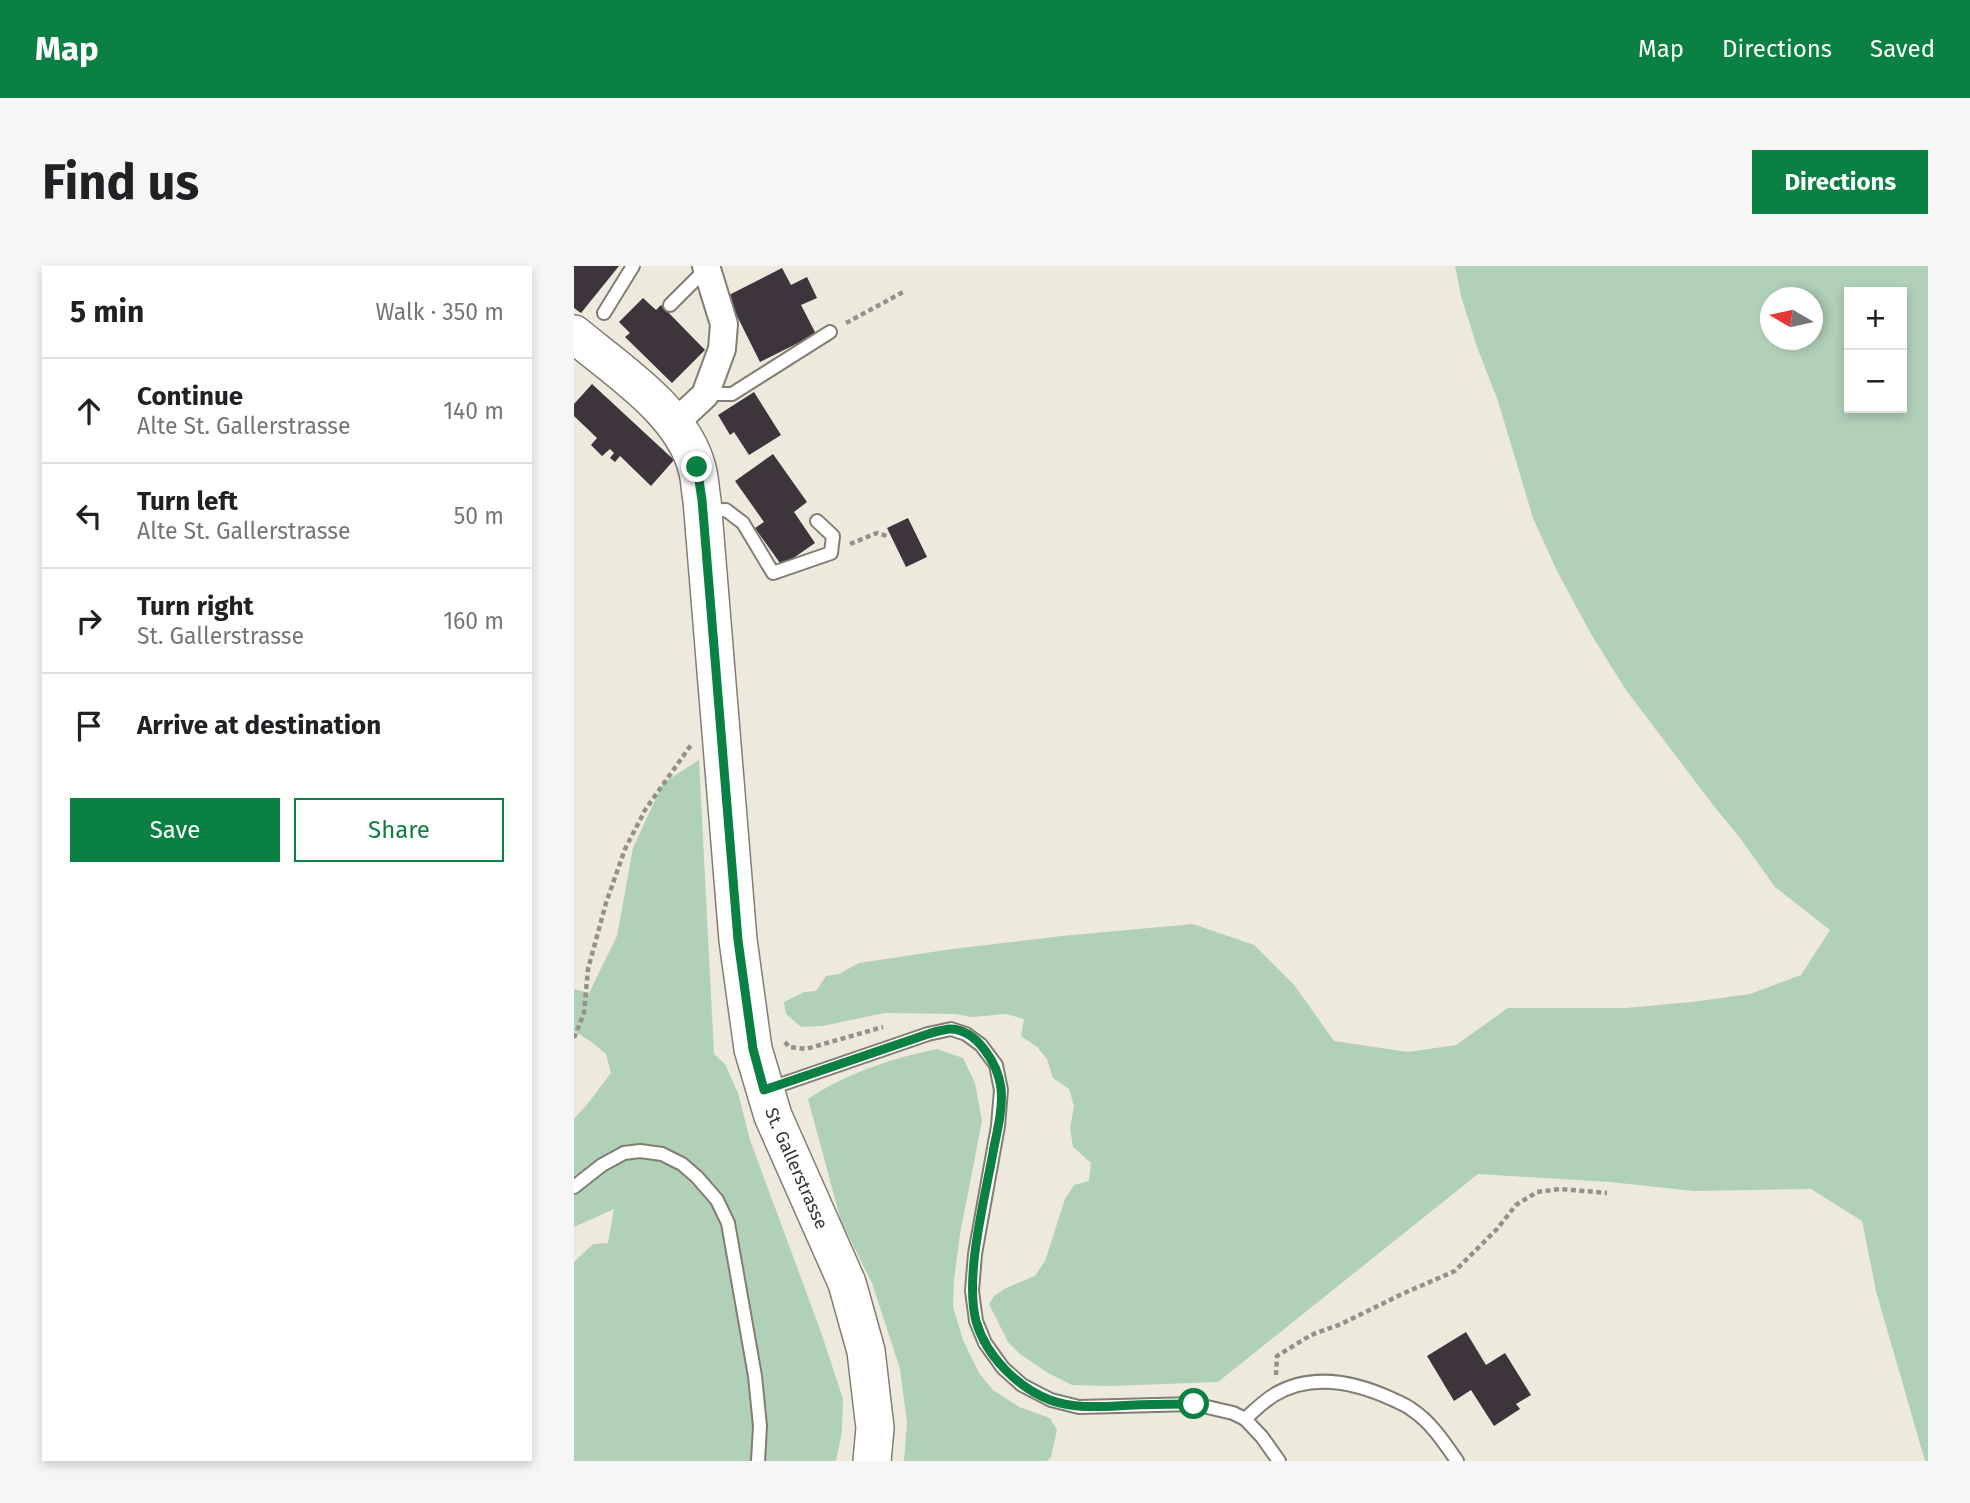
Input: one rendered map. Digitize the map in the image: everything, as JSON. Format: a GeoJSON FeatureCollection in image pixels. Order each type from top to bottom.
{"type":"FeatureCollection","features":[{"type":"Feature","properties":{"kind":"street"},"geometry":{"type":"LineString","coordinates":[[675,423],[705,394],[722,349],[724,324],[707,267]]}},
{"type":"Feature","properties":{"kind":"street","name":"St. Gallerstrasse"},"geometry":{"type":"LineString","coordinates":[[574,334],[647,395],[675,423],[697,467],[703,511],[738,940],[753,1049],[764,1090],[789,1154],[847,1283],[866,1351],[875,1427],[872,1461]]}},
{"type":"Feature","properties":{"kind":"lane"},"geometry":{"type":"LineString","coordinates":[[604,313],[633,266]]}},
{"type":"Feature","properties":{"kind":"lane"},"geometry":{"type":"LineString","coordinates":[[670,305],[707,267]]}},
{"type":"Feature","properties":{"kind":"lane"},"geometry":{"type":"LineString","coordinates":[[705,394],[732,394],[830,332]]}},
{"type":"Feature","properties":{"kind":"lane"},"geometry":{"type":"LineString","coordinates":[[703,511],[726,510],[743,523],[773,573],[831,553],[833,536],[817,521]]}},
{"type":"Feature","properties":{"kind":"lane"},"geometry":{"type":"LineString","coordinates":[[764,1090],[928,1034],[951,1029],[966,1034],[981,1045],[996,1065],[1001,1090],[998,1126],[975,1254],[972,1291],[976,1321],[985,1343],[1003,1368],[1022,1385],[1051,1400],[1079,1407],[1194,1404],[1233,1413],[1245,1419],[1279,1461]]}},
{"type":"Feature","properties":{"kind":"lane"},"geometry":{"type":"LineString","coordinates":[[574,1187],[624,1153],[640,1151],[662,1154],[682,1164],[717,1200],[728,1223],[755,1376],[760,1426],[758,1461]]}},
{"type":"Feature","properties":{"kind":"lane"},"geometry":{"type":"LineString","coordinates":[[1245,1419],[1275,1395],[1312,1382],[1345,1382],[1374,1391],[1411,1409],[1437,1432],[1457,1461]]}},
{"type":"Feature","properties":{"kind":"path"},"geometry":{"type":"LineString","coordinates":[[830,332],[905,291]]}},
{"type":"Feature","properties":{"kind":"path"},"geometry":{"type":"LineString","coordinates":[[831,547],[853,543],[877,533],[887,536]]}},
{"type":"Feature","properties":{"kind":"path"},"geometry":{"type":"LineString","coordinates":[[574,1038],[584,1013],[588,969],[606,903],[625,849],[645,810],[689,747],[707,732],[721,731]]}},
{"type":"Feature","properties":{"kind":"path"},"geometry":{"type":"LineString","coordinates":[[782,1039],[789,1047],[806,1049],[890,1025]]}},
{"type":"Feature","properties":{"kind":"path"},"geometry":{"type":"LineString","coordinates":[[1275,1395],[1277,1356],[1311,1335],[1341,1324],[1455,1271],[1497,1229],[1516,1205],[1537,1192],[1560,1189],[1607,1193]]}},
{"type":"Feature","properties":{"kind":"green space"},"geometry":{"type":"Polygon","coordinates":[[[1455,266],[1928,266],[1928,1461],[1925,1461],[1876,1291],[1862,1221],[1811,1189],[1694,1191],[1610,1182],[1478,1174],[1218,1382],[1072,1385],[1020,1354],[1008,1342],[989,1304],[994,1296],[1006,1288],[1035,1276],[1045,1261],[1065,1199],[1074,1185],[1089,1181],[1091,1163],[1073,1147],[1070,1128],[1074,1106],[1069,1089],[1053,1078],[1047,1059],[1037,1047],[1021,1036],[1024,1019],[1006,1014],[972,1017],[956,1014],[885,1013],[822,1026],[801,1027],[786,1014],[784,1002],[804,992],[816,991],[826,976],[839,974],[859,963],[1062,936],[1193,924],[1254,945],[1295,986],[1334,1041],[1408,1052],[1456,1045],[1508,1008],[1625,1008],[1692,1002],[1750,994],[1801,975],[1830,930],[1775,887],[1626,690],[1591,634],[1557,571],[1533,518],[1498,401],[1477,347],[1455,266]]]}},
{"type":"Feature","properties":{"kind":"green space"},"geometry":{"type":"Polygon","coordinates":[[[699,760],[714,1054],[725,1064],[738,1093],[750,1140],[843,1399],[842,1431],[836,1461],[574,1461],[574,1262],[593,1244],[608,1243],[614,1209],[574,1227],[574,1119],[611,1073],[606,1054],[574,1031],[574,989],[589,993],[617,936],[633,848],[663,783],[699,760]]]}},
{"type":"Feature","properties":{"kind":"green space"},"geometry":{"type":"Polygon","coordinates":[[[937,1049],[963,1058],[975,1083],[982,1121],[960,1234],[953,1307],[963,1340],[979,1373],[993,1390],[1019,1407],[1050,1418],[1057,1430],[1051,1457],[1047,1461],[904,1461],[907,1422],[900,1369],[872,1283],[841,1221],[808,1099],[838,1081],[870,1068],[937,1049]]]}},
{"type":"Feature","properties":{"kind":"building"},"geometry":{"type":"Polygon","coordinates":[[[574,266],[619,266],[581,313],[574,308],[574,266]]]}},
{"type":"Feature","properties":{"kind":"building"},"geometry":{"type":"Polygon","coordinates":[[[782,268],[791,285],[807,277],[817,298],[801,305],[816,334],[760,362],[727,296],[782,268]]]}},
{"type":"Feature","properties":{"kind":"building"},"geometry":{"type":"Polygon","coordinates":[[[643,298],[656,310],[661,305],[705,350],[672,383],[625,337],[630,333],[619,322],[643,298]]]}},
{"type":"Feature","properties":{"kind":"building"},"geometry":{"type":"Polygon","coordinates":[[[592,384],[674,460],[651,486],[620,456],[615,462],[610,458],[614,453],[610,449],[602,456],[591,445],[597,438],[574,416],[574,404],[592,384]]]}},
{"type":"Feature","properties":{"kind":"building"},"geometry":{"type":"Polygon","coordinates":[[[754,392],[781,435],[749,455],[734,432],[730,435],[718,415],[754,392]]]}},
{"type":"Feature","properties":{"kind":"building"},"geometry":{"type":"Polygon","coordinates":[[[773,454],[807,502],[794,512],[815,543],[782,566],[755,528],[764,522],[735,481],[773,454]]]}},
{"type":"Feature","properties":{"kind":"building"},"geometry":{"type":"Polygon","coordinates":[[[908,518],[927,557],[906,567],[887,528],[908,518]]]}},
{"type":"Feature","properties":{"kind":"building"},"geometry":{"type":"Polygon","coordinates":[[[1466,1332],[1486,1365],[1505,1353],[1531,1395],[1516,1404],[1520,1409],[1494,1426],[1471,1390],[1454,1401],[1427,1356],[1466,1332]]]}},
{"type":"Feature","properties":{"kind":"route"},"geometry":{"type":"LineString","coordinates":[[697,467],[702,500],[738,940],[753,1049],[764,1090],[928,1034],[951,1029],[966,1034],[981,1045],[996,1065],[1001,1090],[998,1126],[975,1254],[972,1291],[976,1321],[985,1343],[1003,1368],[1022,1385],[1051,1400],[1079,1407],[1194,1404]]}}]}
